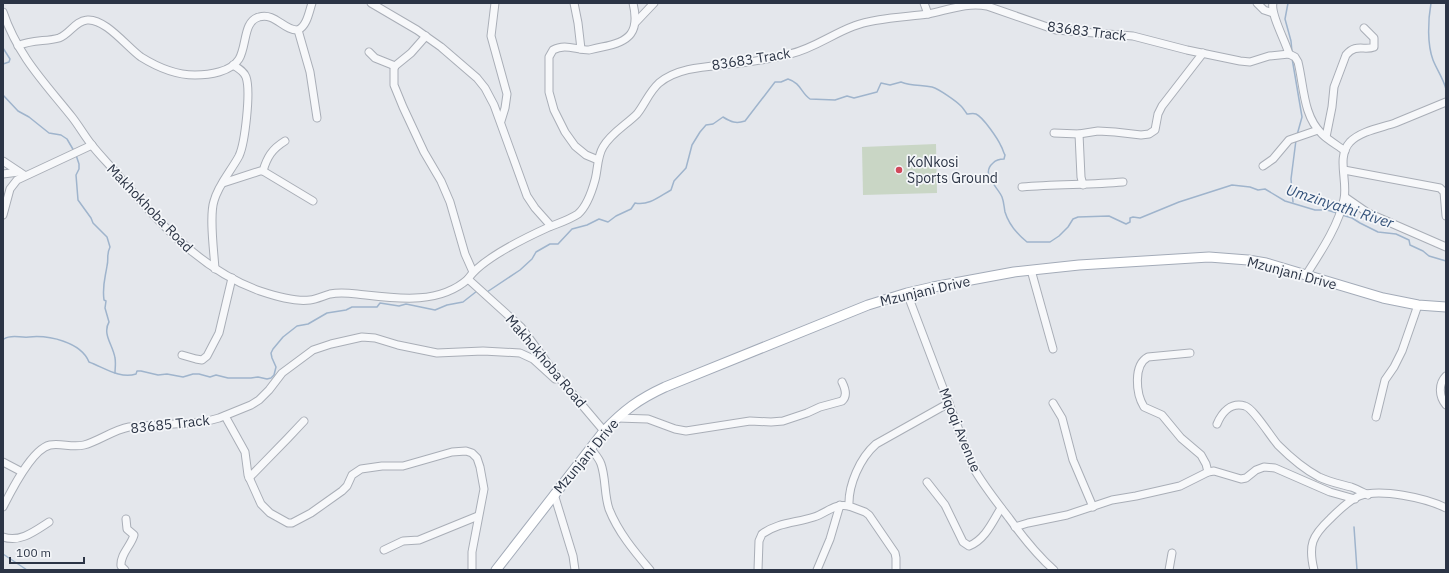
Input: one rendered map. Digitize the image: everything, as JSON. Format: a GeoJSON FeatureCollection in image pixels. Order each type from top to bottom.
{"type":"FeatureCollection","features":[{"type":"Feature","properties":{"kind":"main road","name":"Mzunjani Drive"},"geometry":{"type":"LineString","coordinates":[[496,570],[604,432],[617,418],[640,399],[665,387],[868,305],[906,293],[1030,270],[1209,257],[1266,263],[1383,298],[1446,308]]}},
{"type":"Feature","properties":{"kind":"street"},"geometry":{"type":"LineString","coordinates":[[18,46],[26,42],[53,40],[62,37],[78,23],[90,20],[96,21],[105,26],[150,62],[175,72],[191,75],[203,74],[222,71],[233,65],[239,59],[250,23],[259,16],[266,16],[276,19],[292,29],[298,30],[302,28],[312,3]]}},
{"type":"Feature","properties":{"kind":"street"},"geometry":{"type":"LineString","coordinates":[[371,3],[426,36],[441,47],[467,69],[485,88],[501,121],[527,196],[535,208],[551,226]]}},
{"type":"Feature","properties":{"kind":"street"},"geometry":{"type":"LineString","coordinates":[[495,3],[491,36],[507,94],[501,121]]}},
{"type":"Feature","properties":{"kind":"street"},"geometry":{"type":"LineString","coordinates":[[574,3],[581,49]]}},
{"type":"Feature","properties":{"kind":"street"},"geometry":{"type":"LineString","coordinates":[[633,3],[636,22]]}},
{"type":"Feature","properties":{"kind":"street"},"geometry":{"type":"LineString","coordinates":[[598,160],[586,155],[575,146],[565,132],[554,110],[551,99],[548,62],[551,51],[561,47],[590,50],[614,45],[623,41],[631,34],[636,22],[654,3]]}},
{"type":"Feature","properties":{"kind":"street"},"geometry":{"type":"LineString","coordinates":[[924,3],[928,14]]}},
{"type":"Feature","properties":{"kind":"street"},"geometry":{"type":"LineString","coordinates":[[1257,3],[1264,10],[1273,13]]}},
{"type":"Feature","properties":{"kind":"street"},"geometry":{"type":"LineString","coordinates":[[1273,3],[1273,13],[1289,54],[1295,57],[1298,62],[1310,114],[1318,130],[1345,151]]}},
{"type":"Feature","properties":{"kind":"street","name":"83683 Track"},"geometry":{"type":"LineString","coordinates":[[468,279],[473,272],[508,248],[551,226],[566,221],[581,211],[595,180],[598,160],[608,140],[637,113],[655,88],[668,77],[685,71],[792,54],[858,24],[928,14],[960,6],[983,5],[1052,30],[1133,36],[1203,54],[1240,61],[1250,62],[1269,56],[1289,54]]}},
{"type":"Feature","properties":{"kind":"street","name":"Makhokhoba Road"},"geometry":{"type":"LineString","coordinates":[[3,13],[18,46],[44,84],[72,117],[92,145],[137,197],[170,232],[201,260],[232,278],[260,291],[286,298],[303,300],[314,299],[330,294],[343,293],[393,298],[420,297],[448,291],[461,286],[468,279],[475,287],[521,327],[554,372],[604,432]]}},
{"type":"Feature","properties":{"kind":"street"},"geometry":{"type":"LineString","coordinates":[[1326,137],[1334,87],[1346,55],[1354,49],[1374,47],[1374,38],[1364,28]]}},
{"type":"Feature","properties":{"kind":"street"},"geometry":{"type":"LineString","coordinates":[[298,30],[310,72],[317,118]]}},
{"type":"Feature","properties":{"kind":"street"},"geometry":{"type":"LineString","coordinates":[[426,36],[411,53],[395,66],[394,77],[397,94],[424,152],[446,193],[454,214],[465,254],[473,272]]}},
{"type":"Feature","properties":{"kind":"street"},"geometry":{"type":"LineString","coordinates":[[369,52],[375,58],[395,66]]}},
{"type":"Feature","properties":{"kind":"street"},"geometry":{"type":"LineString","coordinates":[[1054,133],[1079,134],[1098,131],[1141,135],[1152,133],[1155,130],[1158,114],[1162,106],[1203,54]]}},
{"type":"Feature","properties":{"kind":"street"},"geometry":{"type":"LineString","coordinates":[[215,269],[212,208],[214,200],[240,155],[246,125],[246,77],[240,69],[233,65]]}},
{"type":"Feature","properties":{"kind":"street"},"geometry":{"type":"LineString","coordinates":[[1306,275],[1326,243],[1343,205],[1345,197],[1345,151],[1351,141],[1358,136],[1446,102]]}},
{"type":"Feature","properties":{"kind":"street"},"geometry":{"type":"LineString","coordinates":[[1263,166],[1273,159],[1289,140],[1318,130]]}},
{"type":"Feature","properties":{"kind":"street"},"geometry":{"type":"LineString","coordinates":[[1079,134],[1081,176],[1083,185]]}},
{"type":"Feature","properties":{"kind":"street"},"geometry":{"type":"LineString","coordinates":[[263,171],[265,163],[272,150],[285,141]]}},
{"type":"Feature","properties":{"kind":"street"},"geometry":{"type":"LineString","coordinates":[[3,174],[22,173],[70,156],[92,145]]}},
{"type":"Feature","properties":{"kind":"street"},"geometry":{"type":"LineString","coordinates":[[3,161],[22,173]]}},
{"type":"Feature","properties":{"kind":"street"},"geometry":{"type":"LineString","coordinates":[[1344,170],[1440,188],[1444,192],[1446,216]]}},
{"type":"Feature","properties":{"kind":"street"},"geometry":{"type":"LineString","coordinates":[[223,183],[263,171],[313,201]]}},
{"type":"Feature","properties":{"kind":"street"},"geometry":{"type":"LineString","coordinates":[[3,215],[10,189],[22,173]]}},
{"type":"Feature","properties":{"kind":"street"},"geometry":{"type":"LineString","coordinates":[[1022,187],[1122,182]]}},
{"type":"Feature","properties":{"kind":"street"},"geometry":{"type":"LineString","coordinates":[[1345,197],[1368,213],[1446,247]]}},
{"type":"Feature","properties":{"kind":"street"},"geometry":{"type":"LineString","coordinates":[[1030,270],[1053,349]]}},
{"type":"Feature","properties":{"kind":"street"},"geometry":{"type":"LineString","coordinates":[[182,355],[196,360],[202,360],[207,356],[220,334],[232,278]]}},
{"type":"Feature","properties":{"kind":"street","name":"Mqoqi Avenue"},"geometry":{"type":"LineString","coordinates":[[906,293],[973,466],[1000,508],[1041,558],[1054,570]]}},
{"type":"Feature","properties":{"kind":"street"},"geometry":{"type":"LineString","coordinates":[[1376,417],[1385,380],[1402,352],[1418,304]]}},
{"type":"Feature","properties":{"kind":"street","name":"83685 Track"},"geometry":{"type":"LineString","coordinates":[[3,507],[22,472],[40,451],[48,445],[56,444],[81,446],[125,428],[156,424],[212,421],[251,405],[259,400],[282,373],[313,350],[362,337],[375,338],[398,345],[444,354],[483,351],[520,353],[533,359],[562,387],[571,392]]}},
{"type":"Feature","properties":{"kind":"street"},"geometry":{"type":"LineString","coordinates":[[1190,354],[1145,358],[1138,373],[1139,394],[1144,407],[1162,415],[1175,432],[1201,455],[1208,472]]}},
{"type":"Feature","properties":{"kind":"street"},"geometry":{"type":"LineString","coordinates":[[1446,376],[1441,384],[1440,390],[1442,399],[1446,404]]}},
{"type":"Feature","properties":{"kind":"street"},"geometry":{"type":"LineString","coordinates":[[617,418],[648,419],[675,429],[686,431],[750,421],[782,421],[820,407],[842,401],[845,393],[842,382]]}},
{"type":"Feature","properties":{"kind":"street"},"geometry":{"type":"LineString","coordinates":[[849,506],[851,484],[872,447],[883,439],[949,403]]}},
{"type":"Feature","properties":{"kind":"street"},"geometry":{"type":"LineString","coordinates":[[1053,403],[1062,418],[1073,460],[1093,507]]}},
{"type":"Feature","properties":{"kind":"street"},"geometry":{"type":"LineString","coordinates":[[1217,424],[1222,414],[1230,407],[1238,405],[1246,406],[1253,412],[1279,445],[1298,463],[1319,476],[1351,487],[1368,495]]}},
{"type":"Feature","properties":{"kind":"street"},"geometry":{"type":"LineString","coordinates":[[225,416],[245,452],[249,478],[263,506],[281,520],[290,524],[311,513],[344,490],[352,475],[358,470],[382,466],[403,466],[442,454],[469,451],[475,456],[479,463],[484,484],[484,493],[478,516],[472,552],[472,570]]}},
{"type":"Feature","properties":{"kind":"street"},"geometry":{"type":"LineString","coordinates":[[249,478],[304,421]]}},
{"type":"Feature","properties":{"kind":"street"},"geometry":{"type":"LineString","coordinates":[[591,448],[601,462],[606,496],[617,525],[626,540],[650,570]]}},
{"type":"Feature","properties":{"kind":"street"},"geometry":{"type":"LineString","coordinates":[[3,462],[22,472]]}},
{"type":"Feature","properties":{"kind":"street"},"geometry":{"type":"LineString","coordinates":[[1015,527],[1028,523],[1067,516],[1112,500],[1180,486],[1208,472],[1214,471],[1241,479],[1246,478],[1262,467],[1270,467],[1330,492],[1355,499]]}},
{"type":"Feature","properties":{"kind":"street"},"geometry":{"type":"LineString","coordinates":[[927,482],[945,505],[963,542],[969,546],[986,532],[1000,508]]}},
{"type":"Feature","properties":{"kind":"street"},"geometry":{"type":"LineString","coordinates":[[554,494],[573,556],[575,570]]}},
{"type":"Feature","properties":{"kind":"street"},"geometry":{"type":"LineString","coordinates":[[1314,570],[1311,548],[1314,537],[1331,518],[1355,499],[1368,495],[1407,496],[1422,499],[1446,508]]}},
{"type":"Feature","properties":{"kind":"street"},"geometry":{"type":"LineString","coordinates":[[817,570],[830,539],[840,505]]}},
{"type":"Feature","properties":{"kind":"street"},"geometry":{"type":"LineString","coordinates":[[758,570],[759,540],[762,534],[781,524],[814,517],[840,505],[849,506],[866,512],[894,553],[896,558],[896,570]]}},
{"type":"Feature","properties":{"kind":"street"},"geometry":{"type":"LineString","coordinates":[[384,550],[403,541],[419,540],[478,516]]}},
{"type":"Feature","properties":{"kind":"street"},"geometry":{"type":"LineString","coordinates":[[125,570],[121,566],[121,558],[133,541],[134,535],[127,529],[126,519]]}},
{"type":"Feature","properties":{"kind":"street"},"geometry":{"type":"LineString","coordinates":[[3,537],[18,539],[49,522]]}},
{"type":"Feature","properties":{"kind":"street"},"geometry":{"type":"LineString","coordinates":[[1169,570],[1172,553]]}},
{"type":"Feature","properties":{"kind":"green space","name":"KoNkosi Sports Ground"},"geometry":{"type":"Polygon","coordinates":[[[936,144],[937,193],[863,195],[862,147],[936,144]]]}},
{"type":"Feature","properties":{"kind":"waterway"},"geometry":{"type":"LineString","coordinates":[[1288,3],[1285,19],[1291,41],[1292,52]]}},
{"type":"Feature","properties":{"kind":"waterway"},"geometry":{"type":"LineString","coordinates":[[1431,3],[1429,17],[1431,54],[1446,89]]}},
{"type":"Feature","properties":{"kind":"waterway"},"geometry":{"type":"LineString","coordinates":[[3,48],[10,59],[9,62],[3,64]]}},
{"type":"Feature","properties":{"kind":"waterway"},"geometry":{"type":"LineString","coordinates":[[1292,58],[1302,117],[1297,135]]}},
{"type":"Feature","properties":{"kind":"waterway","name":"Umzinyathi River"},"geometry":{"type":"LineString","coordinates":[[487,292],[520,270],[532,259],[536,252],[550,244],[558,244],[572,229],[587,225],[599,219],[608,222],[616,216],[631,209],[635,203],[640,204],[650,202],[671,190],[674,181],[686,168],[692,145],[706,125],[713,124],[723,117],[734,122],[745,121],[775,82],[781,82],[788,79],[796,83],[810,99],[835,100],[847,96],[854,98],[877,92],[881,83],[890,85],[901,82],[912,85],[932,87],[955,101],[967,114],[975,114],[979,116],[994,134],[1005,155],[1004,159],[996,160],[989,167],[989,176],[1002,197],[1005,212],[1011,225],[1027,242],[1050,242],[1059,236],[1068,227],[1073,219],[1078,217],[1109,216],[1126,224],[1130,222],[1130,218],[1140,218],[1179,202],[1232,185],[1250,187],[1258,190],[1265,189],[1285,201],[1315,210],[1327,210],[1337,213]]}},
{"type":"Feature","properties":{"kind":"waterway"},"geometry":{"type":"LineString","coordinates":[[3,95],[18,111],[29,117],[49,133],[61,135],[67,139],[74,151]]}},
{"type":"Feature","properties":{"kind":"waterway"},"geometry":{"type":"LineString","coordinates":[[1293,202],[1291,179],[1296,140]]}},
{"type":"Feature","properties":{"kind":"waterway"},"geometry":{"type":"LineString","coordinates":[[76,155],[79,164],[79,169],[76,175],[78,200],[93,223],[107,237],[110,247],[103,295],[104,300],[106,301],[105,308],[109,322],[107,326],[107,335],[114,353],[115,373]]}},
{"type":"Feature","properties":{"kind":"waterway","name":"Umzinyathi River"},"geometry":{"type":"LineString","coordinates":[[1342,215],[1352,218],[1378,232],[1396,234],[1409,240],[1410,245],[1423,251],[1429,256],[1446,261]]}},
{"type":"Feature","properties":{"kind":"waterway","name":"Umzinyathi River"},"geometry":{"type":"LineString","coordinates":[[3,338],[13,336],[46,337],[64,341],[79,349],[89,362],[112,372],[124,375],[136,374],[137,371],[141,371],[158,375],[167,374],[183,377],[199,374],[210,377],[216,375],[228,378],[258,377],[267,379],[274,375],[276,367],[271,353],[283,337],[297,326],[308,324],[327,313],[346,310],[352,307],[377,307],[380,303],[399,306],[406,304],[435,310],[447,305],[463,302],[477,291]]}},
{"type":"Feature","properties":{"kind":"waterway"},"geometry":{"type":"LineString","coordinates":[[1354,527],[1357,570]]}},
{"type":"Feature","properties":{"kind":"waterway","name":"Umzinyathi River"},"geometry":{"type":"LineString","coordinates":[[3,554],[27,570]]}},
{"type":"Feature","properties":{"kind":"place","name":"KoNkosi Sports Ground"},"geometry":{"type":"Point","coordinates":[899,170]}}]}
